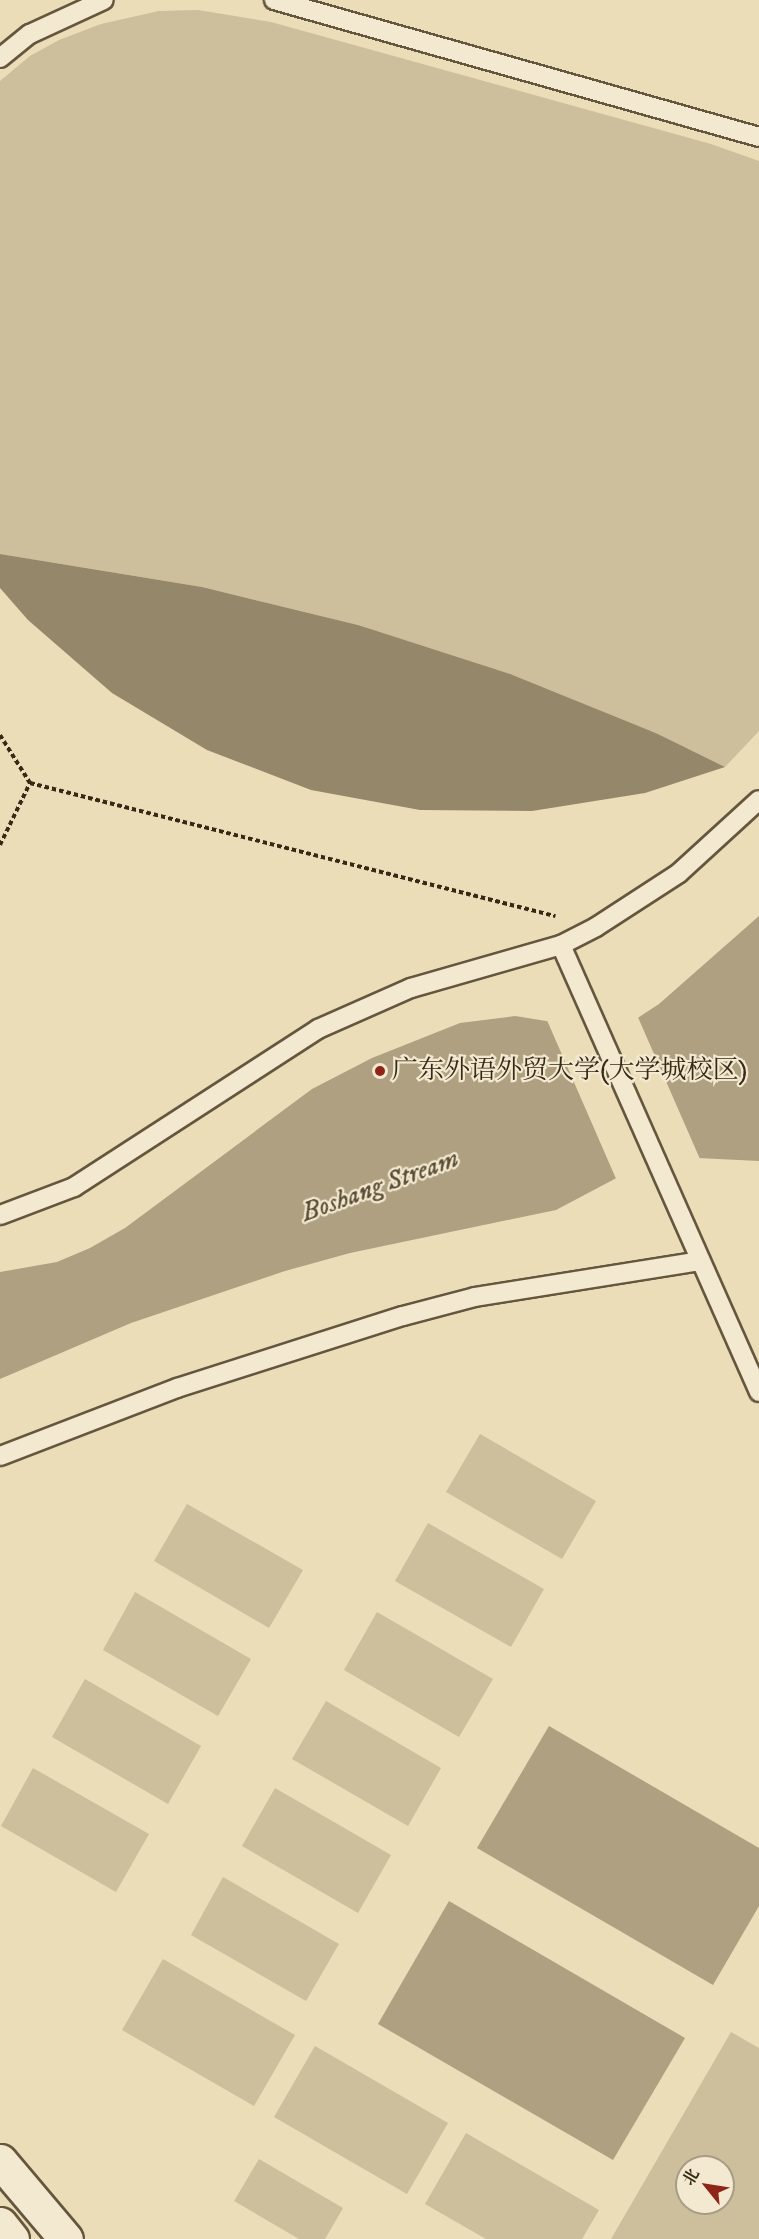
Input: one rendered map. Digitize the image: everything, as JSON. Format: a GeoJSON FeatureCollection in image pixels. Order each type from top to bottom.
{"type":"FeatureCollection","features":[{"type":"Feature","properties":{"kind":"main road"},"geometry":{"type":"LineString","coordinates":[[0,2161],[66,2239]]}},
{"type":"Feature","properties":{"kind":"main road"},"geometry":{"type":"LineString","coordinates":[[0,2224],[12,2239]]}},
{"type":"Feature","properties":{"kind":"lane"},"geometry":{"type":"LineString","coordinates":[[0,58],[30,34],[104,0]]}},
{"type":"Feature","properties":{"kind":"lane"},"geometry":{"type":"LineString","coordinates":[[274,0],[759,137]]}},
{"type":"Feature","properties":{"kind":"lane"},"geometry":{"type":"LineString","coordinates":[[0,1215],[74,1187],[318,1029],[411,988],[561,945],[596,927],[679,873],[759,800]]}},
{"type":"Feature","properties":{"kind":"lane"},"geometry":{"type":"LineString","coordinates":[[561,945],[759,1392]]}},
{"type":"Feature","properties":{"kind":"lane"},"geometry":{"type":"LineString","coordinates":[[0,1455],[177,1388],[403,1316],[475,1297],[700,1261]]}},
{"type":"Feature","properties":{"kind":"path"},"geometry":{"type":"LineString","coordinates":[[0,735],[30,783],[440,884],[596,927]]}},
{"type":"Feature","properties":{"kind":"path"},"geometry":{"type":"LineString","coordinates":[[0,845],[30,783]]}},
{"type":"Feature","properties":{"kind":"shaded area"},"geometry":{"type":"Polygon","coordinates":[[[198,10],[271,22],[711,144],[759,161],[759,731],[725,767],[658,734],[358,625],[202,587],[0,554],[0,81],[30,56],[59,40],[101,24],[159,11],[198,10]]]}},
{"type":"Feature","properties":{"kind":"shaded area"},"geometry":{"type":"Polygon","coordinates":[[[480,1434],[596,1501],[562,1559],[446,1492],[480,1434]]]}},
{"type":"Feature","properties":{"kind":"shaded area"},"geometry":{"type":"Polygon","coordinates":[[[187,1504],[303,1570],[269,1628],[154,1561],[187,1504]]]}},
{"type":"Feature","properties":{"kind":"shaded area"},"geometry":{"type":"Polygon","coordinates":[[[428,1523],[544,1589],[511,1647],[395,1581],[428,1523]]]}},
{"type":"Feature","properties":{"kind":"shaded area"},"geometry":{"type":"Polygon","coordinates":[[[135,1592],[251,1659],[218,1716],[103,1650],[135,1592]]]}},
{"type":"Feature","properties":{"kind":"shaded area"},"geometry":{"type":"Polygon","coordinates":[[[377,1612],[493,1679],[459,1737],[344,1670],[377,1612]]]}},
{"type":"Feature","properties":{"kind":"shaded area"},"geometry":{"type":"Polygon","coordinates":[[[85,1679],[201,1746],[168,1804],[52,1737],[85,1679]]]}},
{"type":"Feature","properties":{"kind":"shaded area"},"geometry":{"type":"Polygon","coordinates":[[[326,1701],[441,1768],[408,1826],[292,1759],[326,1701]]]}},
{"type":"Feature","properties":{"kind":"shaded area"},"geometry":{"type":"Polygon","coordinates":[[[33,1768],[149,1834],[116,1892],[1,1826],[33,1768]]]}},
{"type":"Feature","properties":{"kind":"shaded area"},"geometry":{"type":"Polygon","coordinates":[[[275,1788],[391,1855],[358,1913],[242,1846],[275,1788]]]}},
{"type":"Feature","properties":{"kind":"shaded area"},"geometry":{"type":"Polygon","coordinates":[[[223,1877],[339,1944],[306,2001],[191,1935],[223,1877]]]}},
{"type":"Feature","properties":{"kind":"shaded area"},"geometry":{"type":"Polygon","coordinates":[[[163,1959],[295,2035],[254,2106],[122,2030],[163,1959]]]}},
{"type":"Feature","properties":{"kind":"shaded area"},"geometry":{"type":"Polygon","coordinates":[[[731,2032],[759,2048],[759,2239],[611,2239],[731,2032]]]}},
{"type":"Feature","properties":{"kind":"shaded area"},"geometry":{"type":"Polygon","coordinates":[[[315,2046],[448,2123],[407,2194],[274,2117],[315,2046]]]}},
{"type":"Feature","properties":{"kind":"shaded area"},"geometry":{"type":"Polygon","coordinates":[[[466,2133],[599,2210],[582,2239],[486,2239],[425,2204],[466,2133]]]}},
{"type":"Feature","properties":{"kind":"shaded area"},"geometry":{"type":"Polygon","coordinates":[[[259,2159],[343,2208],[325,2239],[299,2239],[234,2201],[259,2159]]]}},
{"type":"Feature","properties":{"kind":"water","name":"Boshang Stream"},"geometry":{"type":"Polygon","coordinates":[[[759,916],[759,1161],[658,1156],[556,1210],[350,1253],[285,1271],[131,1323],[0,1379],[0,1272],[57,1262],[90,1248],[125,1228],[312,1089],[372,1058],[460,1023],[515,1016],[602,1030],[630,1023],[659,1004],[759,916]]]}},
{"type":"Feature","properties":{"kind":"water"},"geometry":{"type":"Polygon","coordinates":[[[549,1726],[759,1848],[759,1906],[713,1985],[477,1848],[549,1726]]]}},
{"type":"Feature","properties":{"kind":"water"},"geometry":{"type":"Polygon","coordinates":[[[449,1901],[685,2038],[613,2160],[378,2024],[449,1901]]]}},
{"type":"Feature","properties":{"kind":"pier"},"geometry":{"type":"Polygon","coordinates":[[[637,1015],[700,1159],[659,1159],[617,1181],[546,1018],[602,1027],[637,1015]]]}},
{"type":"Feature","properties":{"kind":"building"},"geometry":{"type":"Polygon","coordinates":[[[0,554],[202,587],[358,625],[510,674],[658,734],[725,767],[645,793],[532,811],[420,810],[311,790],[207,750],[112,693],[28,620],[0,588],[0,554]]]}},
{"type":"Feature","properties":{"kind":"place","name":"广东外语外贸大学(大学城校区)"},"geometry":{"type":"Point","coordinates":[380,1071]}}]}
